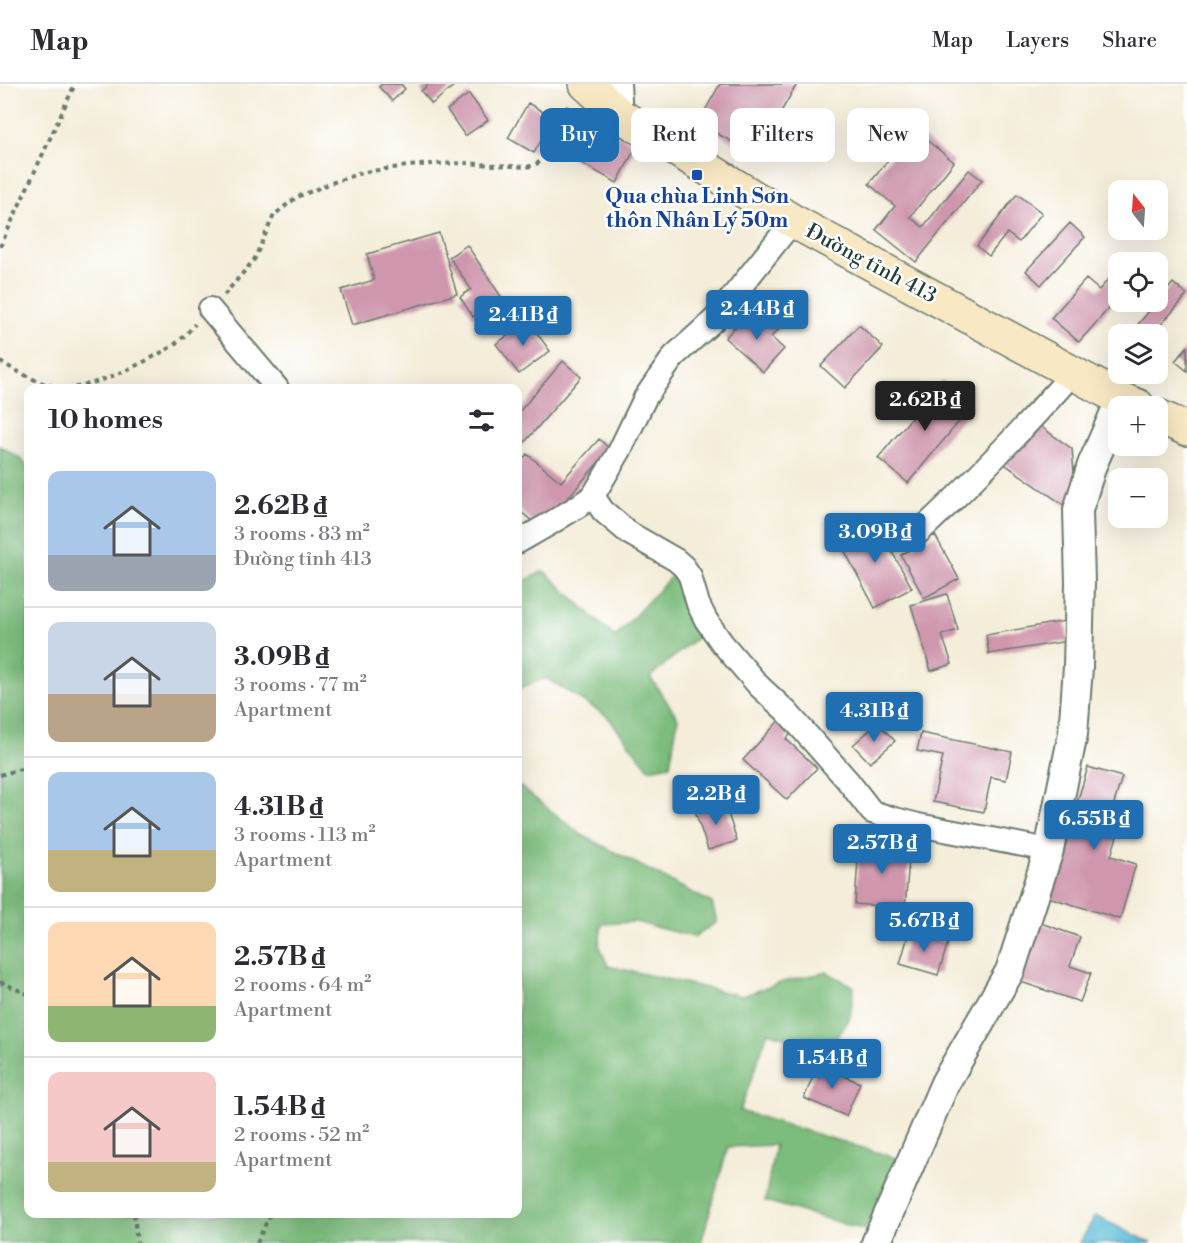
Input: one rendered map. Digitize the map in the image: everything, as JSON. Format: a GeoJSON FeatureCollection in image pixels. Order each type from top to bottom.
{"type":"FeatureCollection","features":[{"type":"Feature","properties":{"kind":"main road","name":"Đường tỉnh 413"},"geometry":{"type":"LineString","coordinates":[[578,92],[620,100],[793,221],[1116,396]]}},
{"type":"Feature","properties":{"kind":"main road"},"geometry":{"type":"LineString","coordinates":[[1168,420],[1187,429]]}},
{"type":"Feature","properties":{"kind":"street"},"geometry":{"type":"LineString","coordinates":[[522,540],[561,518],[593,496],[619,452],[645,398],[674,356],[714,320],[793,221]]}},
{"type":"Feature","properties":{"kind":"street"},"geometry":{"type":"LineString","coordinates":[[210,309],[274,384]]}},
{"type":"Feature","properties":{"kind":"street"},"geometry":{"type":"LineString","coordinates":[[919,532],[954,500],[1073,373]]}},
{"type":"Feature","properties":{"kind":"street"},"geometry":{"type":"LineString","coordinates":[[876,1243],[945,1083],[1010,971],[1049,850],[1072,734],[1078,657],[1080,583],[1078,510],[1092,465],[1108,438]]}},
{"type":"Feature","properties":{"kind":"street"},"geometry":{"type":"LineString","coordinates":[[593,496],[603,511],[629,533],[684,567],[690,576],[698,604],[722,643],[759,686],[787,712],[872,812],[918,825],[1049,850]]}},
{"type":"Feature","properties":{"kind":"path"},"geometry":{"type":"LineString","coordinates":[[0,247],[75,84]]}},
{"type":"Feature","properties":{"kind":"path"},"geometry":{"type":"LineString","coordinates":[[84,384],[138,365],[176,343],[254,260],[274,216],[297,197],[364,172],[408,166],[464,163],[520,168],[534,165],[540,162],[545,154],[578,92]]}},
{"type":"Feature","properties":{"kind":"path"},"geometry":{"type":"LineString","coordinates":[[0,362],[44,384]]}},
{"type":"Feature","properties":{"kind":"path"},"geometry":{"type":"LineString","coordinates":[[0,775],[24,768]]}},
{"type":"Feature","properties":{"kind":"path"},"geometry":{"type":"LineString","coordinates":[[0,982],[24,992]]}},
{"type":"Feature","properties":{"kind":"path"},"geometry":{"type":"LineString","coordinates":[[134,1218],[137,1243]]}},
{"type":"Feature","properties":{"kind":"path"},"geometry":{"type":"LineString","coordinates":[[257,1243],[268,1218]]}},
{"type":"Feature","properties":{"kind":"green space"},"geometry":{"type":"Polygon","coordinates":[[[0,446],[24,462],[24,1218],[522,1218],[522,788],[582,835],[712,903],[717,922],[694,937],[635,922],[602,924],[599,944],[608,966],[742,996],[786,981],[827,972],[854,987],[850,1018],[828,1051],[768,1032],[740,1111],[896,1158],[865,1230],[765,1201],[775,1145],[728,1147],[701,1243],[675,1241],[674,1243],[0,1243],[0,446]]]}},
{"type":"Feature","properties":{"kind":"green space"},"geometry":{"type":"Polygon","coordinates":[[[544,571],[615,637],[676,571],[702,633],[650,677],[678,718],[670,765],[649,769],[607,716],[546,678],[522,687],[522,582],[544,571]]]}},
{"type":"Feature","properties":{"kind":"water"},"geometry":{"type":"Polygon","coordinates":[[[1095,1216],[1152,1243],[1080,1243],[1095,1216]]]}},
{"type":"Feature","properties":{"kind":"building"},"geometry":{"type":"Polygon","coordinates":[[[382,84],[401,84],[405,89],[392,101],[379,87],[382,84]]]}},
{"type":"Feature","properties":{"kind":"building"},"geometry":{"type":"Polygon","coordinates":[[[429,84],[456,84],[432,104],[421,91],[429,84]]]}},
{"type":"Feature","properties":{"kind":"building"},"geometry":{"type":"Polygon","coordinates":[[[720,84],[797,84],[783,108],[730,108],[730,141],[718,134],[718,108],[706,108],[720,84]]]}},
{"type":"Feature","properties":{"kind":"building"},"geometry":{"type":"Polygon","coordinates":[[[469,94],[488,120],[465,136],[447,110],[469,94]]]}},
{"type":"Feature","properties":{"kind":"building"},"geometry":{"type":"Polygon","coordinates":[[[528,103],[540,110],[540,142],[534,153],[508,138],[528,103]]]}},
{"type":"Feature","properties":{"kind":"building"},"geometry":{"type":"Polygon","coordinates":[[[619,135],[631,142],[631,156],[617,183],[579,162],[619,162],[619,135]]]}},
{"type":"Feature","properties":{"kind":"building"},"geometry":{"type":"Polygon","coordinates":[[[929,142],[954,162],[910,217],[923,227],[969,170],[982,180],[916,262],[876,230],[895,206],[869,184],[887,162],[929,162],[929,142]]]}},
{"type":"Feature","properties":{"kind":"building"},"geometry":{"type":"Polygon","coordinates":[[[1017,194],[1042,213],[1019,242],[1007,233],[989,256],[977,246],[1017,194]]]}},
{"type":"Feature","properties":{"kind":"building"},"geometry":{"type":"Polygon","coordinates":[[[1070,223],[1085,237],[1041,285],[1026,271],[1070,223]]]}},
{"type":"Feature","properties":{"kind":"building"},"geometry":{"type":"Polygon","coordinates":[[[439,233],[457,294],[352,325],[341,290],[374,280],[367,254],[439,233]]]}},
{"type":"Feature","properties":{"kind":"building"},"geometry":{"type":"Polygon","coordinates":[[[467,245],[502,298],[473,317],[460,297],[471,289],[449,257],[467,245]]]}},
{"type":"Feature","properties":{"kind":"building"},"geometry":{"type":"Polygon","coordinates":[[[1086,279],[1099,290],[1108,280],[1108,309],[1079,342],[1051,318],[1086,279]]]}},
{"type":"Feature","properties":{"kind":"building"},"geometry":{"type":"Polygon","coordinates":[[[1173,283],[1187,295],[1162,324],[1138,324],[1148,312],[1168,312],[1168,289],[1173,283]]]}},
{"type":"Feature","properties":{"kind":"building"},"geometry":{"type":"Polygon","coordinates":[[[746,315],[759,326],[769,315],[781,327],[771,337],[784,349],[763,372],[725,338],[746,315]]]}},
{"type":"Feature","properties":{"kind":"building"},"geometry":{"type":"Polygon","coordinates":[[[528,321],[550,351],[519,374],[496,344],[528,321]]]}},
{"type":"Feature","properties":{"kind":"building"},"geometry":{"type":"Polygon","coordinates":[[[859,325],[883,347],[845,388],[821,366],[859,325]]]}},
{"type":"Feature","properties":{"kind":"building"},"geometry":{"type":"Polygon","coordinates":[[[1187,347],[1187,371],[1175,361],[1187,347]]]}},
{"type":"Feature","properties":{"kind":"building"},"geometry":{"type":"Polygon","coordinates":[[[563,361],[581,377],[522,445],[522,408],[563,361]]]}},
{"type":"Feature","properties":{"kind":"building"},"geometry":{"type":"Polygon","coordinates":[[[942,381],[972,406],[908,483],[878,458],[942,381]]]}},
{"type":"Feature","properties":{"kind":"building"},"geometry":{"type":"Polygon","coordinates":[[[1033,421],[1072,449],[1076,497],[1068,508],[1003,463],[1033,421]]]}},
{"type":"Feature","properties":{"kind":"building"},"geometry":{"type":"Polygon","coordinates":[[[599,439],[610,449],[554,514],[534,523],[522,512],[522,460],[527,454],[561,482],[599,439]]]}},
{"type":"Feature","properties":{"kind":"building"},"geometry":{"type":"Polygon","coordinates":[[[875,521],[912,588],[875,608],[839,540],[875,521]]]}},
{"type":"Feature","properties":{"kind":"building"},"geometry":{"type":"Polygon","coordinates":[[[935,535],[959,579],[924,598],[901,555],[935,535]]]}},
{"type":"Feature","properties":{"kind":"building"},"geometry":{"type":"Polygon","coordinates":[[[947,594],[958,630],[942,635],[952,664],[931,671],[911,605],[947,594]]]}},
{"type":"Feature","properties":{"kind":"building"},"geometry":{"type":"Polygon","coordinates":[[[1065,621],[1068,641],[989,654],[986,635],[1065,621]]]}},
{"type":"Feature","properties":{"kind":"building"},"geometry":{"type":"Polygon","coordinates":[[[783,716],[796,728],[786,739],[817,768],[787,800],[743,760],[783,716]]]}},
{"type":"Feature","properties":{"kind":"building"},"geometry":{"type":"Polygon","coordinates":[[[878,723],[895,741],[870,763],[853,745],[878,723]]]}},
{"type":"Feature","properties":{"kind":"building"},"geometry":{"type":"Polygon","coordinates":[[[921,733],[1012,752],[1006,780],[991,777],[984,812],[933,802],[943,756],[917,751],[921,733]]]}},
{"type":"Feature","properties":{"kind":"building"},"geometry":{"type":"Polygon","coordinates":[[[1088,767],[1122,777],[1112,810],[1124,813],[1111,856],[1136,864],[1120,919],[1048,897],[1088,767]]]}},
{"type":"Feature","properties":{"kind":"building"},"geometry":{"type":"Polygon","coordinates":[[[724,801],[737,841],[708,850],[695,811],[724,801]]]}},
{"type":"Feature","properties":{"kind":"building"},"geometry":{"type":"Polygon","coordinates":[[[859,843],[910,847],[905,908],[855,904],[859,843]]]}},
{"type":"Feature","properties":{"kind":"building"},"geometry":{"type":"Polygon","coordinates":[[[1038,922],[1080,937],[1070,966],[1091,973],[1080,1002],[1018,981],[1038,922]]]}},
{"type":"Feature","properties":{"kind":"building"},"geometry":{"type":"Polygon","coordinates":[[[909,932],[948,943],[938,975],[900,964],[909,932]]]}},
{"type":"Feature","properties":{"kind":"building"},"geometry":{"type":"Polygon","coordinates":[[[818,1065],[860,1083],[846,1116],[804,1098],[818,1065]]]}},
{"type":"Feature","properties":{"kind":"place","name":"Qua chùa Linh Sơn thôn Nhân Lý 50m"},"geometry":{"type":"Point","coordinates":[697,175]}}]}
